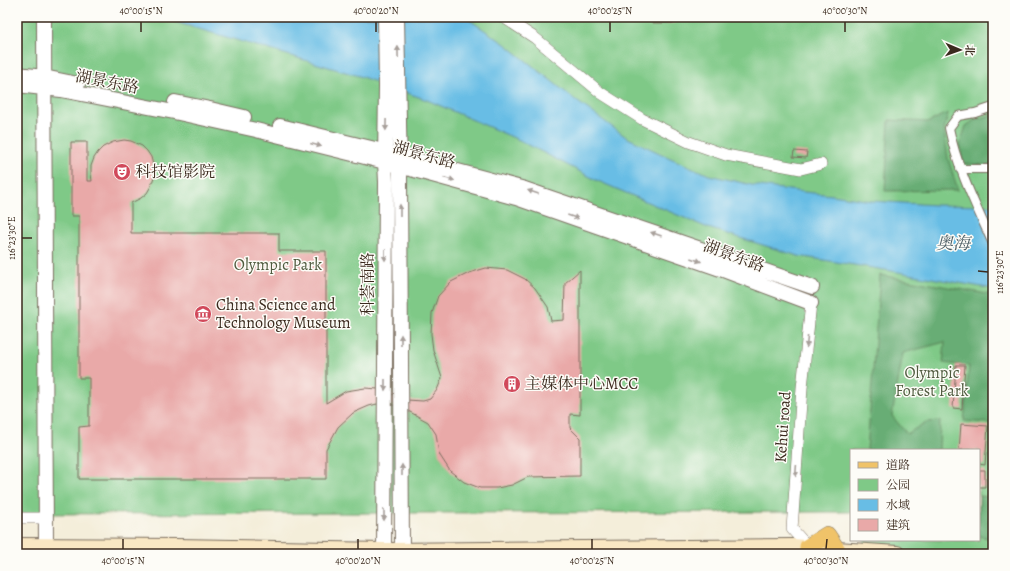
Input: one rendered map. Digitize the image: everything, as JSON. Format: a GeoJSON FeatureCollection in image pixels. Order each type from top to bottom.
{"type":"FeatureCollection","features":[{"type":"Feature","properties":{"kind":"main road"},"geometry":{"type":"LineString","coordinates":[[17,546],[46,550],[177,547],[402,551],[775,547],[808,551],[827,535],[837,552],[897,554]]}},
{"type":"Feature","properties":{"kind":"street"},"geometry":{"type":"LineString","coordinates":[[44,17],[46,550]]}},
{"type":"Feature","properties":{"kind":"street","name":"科荟南路"},"geometry":{"type":"LineString","coordinates":[[385,17],[399,161],[402,551]]}},
{"type":"Feature","properties":{"kind":"street","name":"科荟南路"},"geometry":{"type":"LineString","coordinates":[[384,551],[385,157],[393,87],[397,17]]}},
{"type":"Feature","properties":{"kind":"street"},"geometry":{"type":"LineString","coordinates":[[503,17],[535,38],[601,93],[642,119],[689,142],[726,155],[801,169],[821,164]]}},
{"type":"Feature","properties":{"kind":"street","name":"湖景东路"},"geometry":{"type":"LineString","coordinates":[[17,74],[44,83],[210,109],[399,161],[525,190],[771,280],[811,303]]}},
{"type":"Feature","properties":{"kind":"street","name":"湖景东路"},"geometry":{"type":"LineString","coordinates":[[17,85],[44,83]]}},
{"type":"Feature","properties":{"kind":"street"},"geometry":{"type":"LineString","coordinates":[[993,107],[975,113],[958,116],[949,128],[960,169],[993,244]]}},
{"type":"Feature","properties":{"kind":"street"},"geometry":{"type":"LineString","coordinates":[[960,169],[989,169],[993,171]]}},
{"type":"Feature","properties":{"kind":"street","name":"湖景东路"},"geometry":{"type":"LineString","coordinates":[[771,280],[812,287]]}},
{"type":"Feature","properties":{"kind":"street","name":"Kehui road"},"geometry":{"type":"LineString","coordinates":[[808,551],[792,529],[802,388],[811,303]]}},
{"type":"Feature","properties":{"kind":"street"},"geometry":{"type":"LineString","coordinates":[[17,518],[45,518]]}},
{"type":"Feature","properties":{"kind":"green space","name":"Olympic Park"},"geometry":{"type":"Polygon","coordinates":[[[17,17],[993,17],[993,554],[863,554],[864,541],[980,541],[980,449],[850,449],[850,512],[17,514],[17,17]]]}},
{"type":"Feature","properties":{"kind":"green space"},"geometry":{"type":"Polygon","coordinates":[[[948,113],[944,130],[948,159],[958,190],[885,191],[889,120],[929,122],[948,113]]]}},
{"type":"Feature","properties":{"kind":"green space"},"geometry":{"type":"Polygon","coordinates":[[[993,115],[993,165],[963,164],[960,144],[966,126],[976,119],[993,115]]]}},
{"type":"Feature","properties":{"kind":"green space"},"geometry":{"type":"Polygon","coordinates":[[[880,275],[993,295],[993,421],[989,423],[964,421],[969,366],[943,363],[945,342],[903,353],[892,416],[907,434],[926,422],[940,421],[939,449],[867,449],[880,275]]]}},
{"type":"Feature","properties":{"kind":"green space"},"geometry":{"type":"Polygon","coordinates":[[[980,496],[993,497],[993,539],[980,536],[980,496]]]}},
{"type":"Feature","properties":{"kind":"water","name":"奥海"},"geometry":{"type":"Polygon","coordinates":[[[158,17],[465,17],[505,44],[578,102],[626,137],[709,175],[752,185],[872,201],[936,205],[993,206],[993,289],[798,256],[708,228],[598,181],[519,140],[427,100],[359,76],[158,17]]]}},
{"type":"Feature","properties":{"kind":"building"},"geometry":{"type":"Polygon","coordinates":[[[654,17],[675,17],[675,23],[653,23],[654,17]]]}},
{"type":"Feature","properties":{"kind":"building","name":"China Science and Technology Museum"},"geometry":{"type":"Polygon","coordinates":[[[124,140],[131,141],[142,146],[151,157],[154,169],[154,177],[147,193],[131,203],[131,233],[279,233],[279,251],[326,251],[326,403],[346,391],[365,388],[378,389],[407,400],[423,401],[430,399],[437,390],[442,378],[433,350],[431,334],[432,313],[438,296],[451,282],[469,273],[486,268],[507,270],[525,279],[535,288],[548,307],[551,321],[564,320],[565,283],[580,270],[580,415],[570,414],[570,428],[580,438],[580,476],[528,477],[512,485],[497,488],[480,488],[464,482],[450,471],[439,454],[436,434],[428,422],[393,405],[377,404],[353,413],[338,427],[326,449],[326,479],[79,479],[79,427],[89,426],[89,378],[79,378],[79,216],[71,216],[71,142],[87,142],[87,181],[92,181],[91,166],[98,152],[103,147],[113,142],[124,140]]]}},
{"type":"Feature","properties":{"kind":"building"},"geometry":{"type":"Polygon","coordinates":[[[794,151],[807,152],[806,158],[793,157],[794,151]]]}},
{"type":"Feature","properties":{"kind":"building"},"geometry":{"type":"Polygon","coordinates":[[[956,365],[965,365],[962,409],[953,408],[956,365]]]}},
{"type":"Feature","properties":{"kind":"building"},"geometry":{"type":"Polygon","coordinates":[[[961,424],[988,426],[985,465],[980,464],[980,449],[959,449],[961,424]]]}},
{"type":"Feature","properties":{"kind":"building"},"geometry":{"type":"Polygon","coordinates":[[[980,470],[985,470],[985,487],[980,487],[980,470]]]}},
{"type":"Feature","properties":{"kind":"place","name":"科技馆影院"},"geometry":{"type":"Point","coordinates":[122,172]}},
{"type":"Feature","properties":{"kind":"place","name":"China Science and Technology Museum"},"geometry":{"type":"Point","coordinates":[203,314]}},
{"type":"Feature","properties":{"kind":"place","name":"主媒体中心MCC"},"geometry":{"type":"Point","coordinates":[512,384]}},
{"type":"Feature","properties":{"kind":"park label","name":"Olympic Forest Park"},"geometry":{"type":"Point","coordinates":[932,382]}}]}
